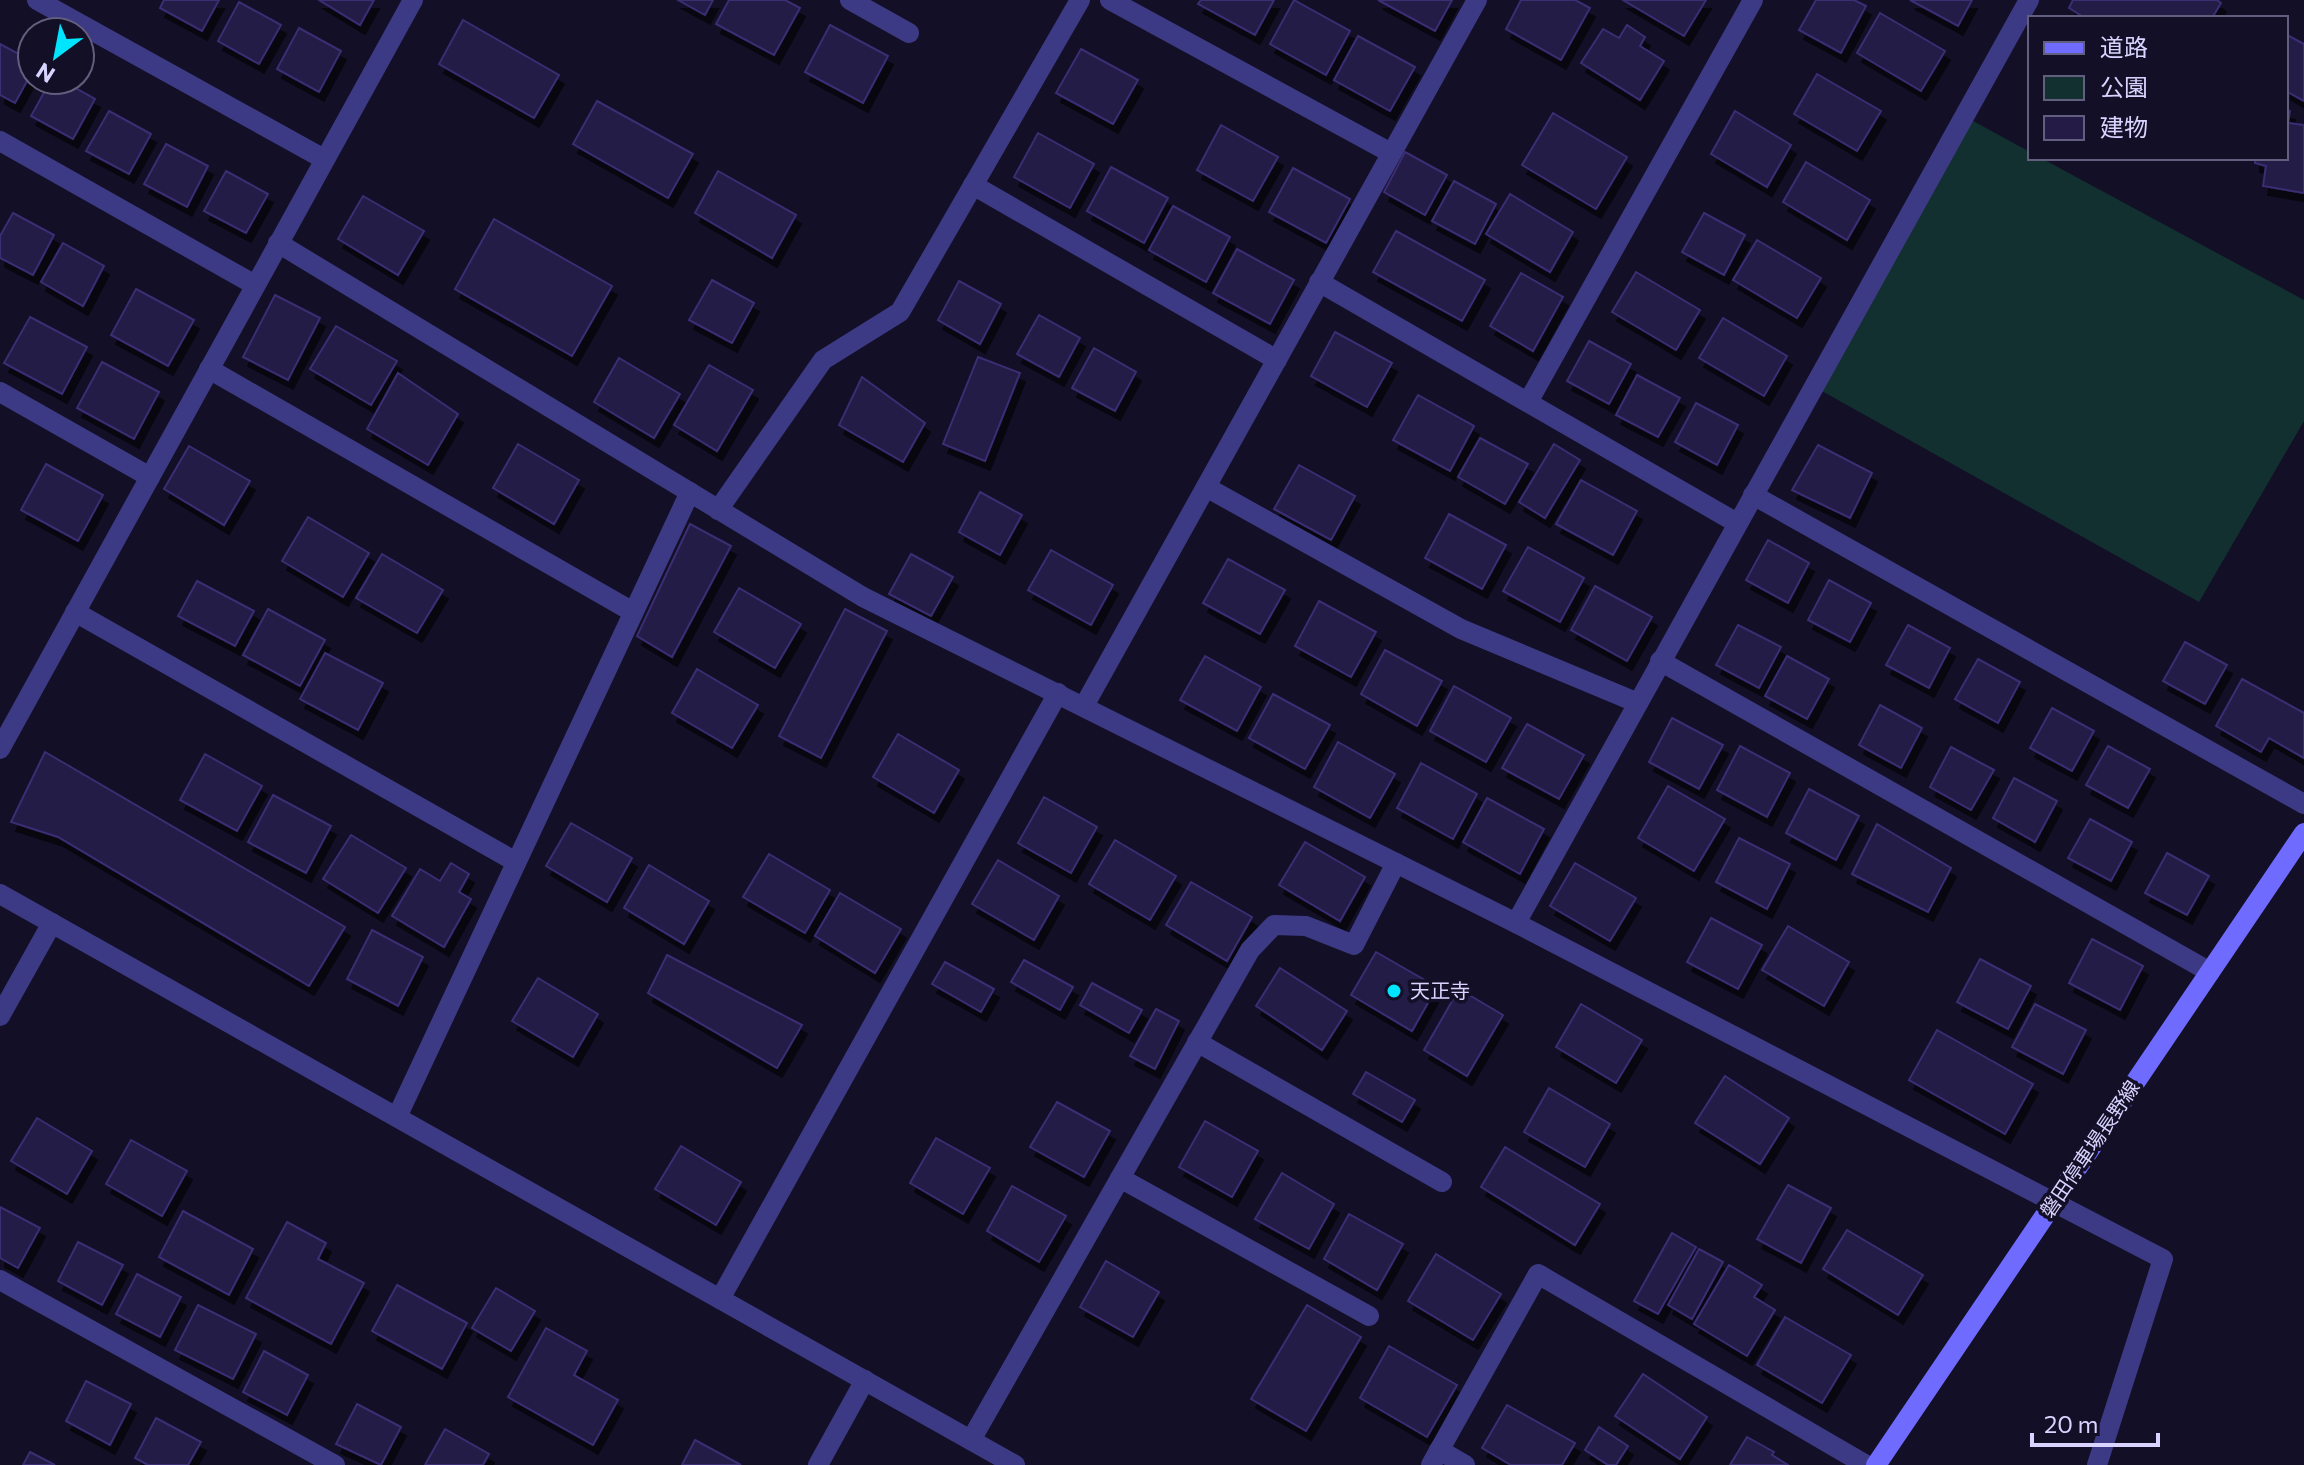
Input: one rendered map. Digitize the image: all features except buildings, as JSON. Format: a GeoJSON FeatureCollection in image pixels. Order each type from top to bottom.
{"type":"FeatureCollection","features":[{"type":"Feature","properties":{"kind":"main road","name":"磐田停車場長野線"},"geometry":{"type":"LineString","coordinates":[[1876,1465],[2304,833]]}},
{"type":"Feature","properties":{"kind":"street"},"geometry":{"type":"LineString","coordinates":[[37,0],[324,159]]}},
{"type":"Feature","properties":{"kind":"street"},"geometry":{"type":"LineString","coordinates":[[0,749],[413,0]]}},
{"type":"Feature","properties":{"kind":"street"},"geometry":{"type":"LineString","coordinates":[[850,0],[909,33]]}},
{"type":"Feature","properties":{"kind":"street"},"geometry":{"type":"LineString","coordinates":[[718,510],[823,360],[900,312],[1080,0]]}},
{"type":"Feature","properties":{"kind":"street"},"geometry":{"type":"LineString","coordinates":[[1110,0],[1391,153]]}},
{"type":"Feature","properties":{"kind":"street"},"geometry":{"type":"LineString","coordinates":[[1084,706],[1477,0]]}},
{"type":"Feature","properties":{"kind":"street"},"geometry":{"type":"LineString","coordinates":[[1528,402],[1753,0]]}},
{"type":"Feature","properties":{"kind":"street"},"geometry":{"type":"LineString","coordinates":[[1516,923],[2029,0]]}},
{"type":"Feature","properties":{"kind":"street"},"geometry":{"type":"LineString","coordinates":[[0,141],[255,285]]}},
{"type":"Feature","properties":{"kind":"street"},"geometry":{"type":"LineString","coordinates":[[973,185],[1277,360]]}},
{"type":"Feature","properties":{"kind":"street"},"geometry":{"type":"LineString","coordinates":[[278,243],[863,597],[1516,923],[2055,1200],[2163,1259],[2097,1465]]}},
{"type":"Feature","properties":{"kind":"street"},"geometry":{"type":"LineString","coordinates":[[1319,282],[1737,523]]}},
{"type":"Feature","properties":{"kind":"street"},"geometry":{"type":"LineString","coordinates":[[209,369],[633,612]]}},
{"type":"Feature","properties":{"kind":"street"},"geometry":{"type":"LineString","coordinates":[[0,392],[150,477]]}},
{"type":"Feature","properties":{"kind":"street"},"geometry":{"type":"LineString","coordinates":[[1206,487],[1461,629],[1638,703]]}},
{"type":"Feature","properties":{"kind":"street"},"geometry":{"type":"LineString","coordinates":[[397,1117],[690,492]]}},
{"type":"Feature","properties":{"kind":"street"},"geometry":{"type":"LineString","coordinates":[[1753,495],[2304,804]]}},
{"type":"Feature","properties":{"kind":"street"},"geometry":{"type":"LineString","coordinates":[[75,612],[516,862]]}},
{"type":"Feature","properties":{"kind":"street"},"geometry":{"type":"LineString","coordinates":[[1660,661],[2210,972]]}},
{"type":"Feature","properties":{"kind":"street"},"geometry":{"type":"LineString","coordinates":[[720,1299],[1058,693]]}},
{"type":"Feature","properties":{"kind":"street"},"geometry":{"type":"LineString","coordinates":[[971,1440],[1250,950],[1274,925],[1306,926],[1354,945],[1396,863]]}},
{"type":"Feature","properties":{"kind":"street"},"geometry":{"type":"LineString","coordinates":[[0,894],[1015,1465]]}},
{"type":"Feature","properties":{"kind":"street"},"geometry":{"type":"LineString","coordinates":[[0,1016],[52,923]]}},
{"type":"Feature","properties":{"kind":"street"},"geometry":{"type":"LineString","coordinates":[[1197,1042],[1442,1182]]}},
{"type":"Feature","properties":{"kind":"street"},"geometry":{"type":"LineString","coordinates":[[1120,1178],[1369,1316]]}},
{"type":"Feature","properties":{"kind":"street"},"geometry":{"type":"LineString","coordinates":[[1465,1465],[1435,1458],[1538,1274],[1866,1465]]}},
{"type":"Feature","properties":{"kind":"street"},"geometry":{"type":"LineString","coordinates":[[0,1280],[335,1465]]}},
{"type":"Feature","properties":{"kind":"street"},"geometry":{"type":"LineString","coordinates":[[818,1465],[865,1380]]}},
{"type":"Feature","properties":{"kind":"green space"},"geometry":{"type":"Polygon","coordinates":[[[1964,116],[2028,151],[2028,160],[2045,160],[2304,300],[2304,421],[2199,602],[1813,386],[1964,116]]]}},
{"type":"Feature","properties":{"kind":"place","name":"天正寺"},"geometry":{"type":"Point","coordinates":[1394,991]}}]}
